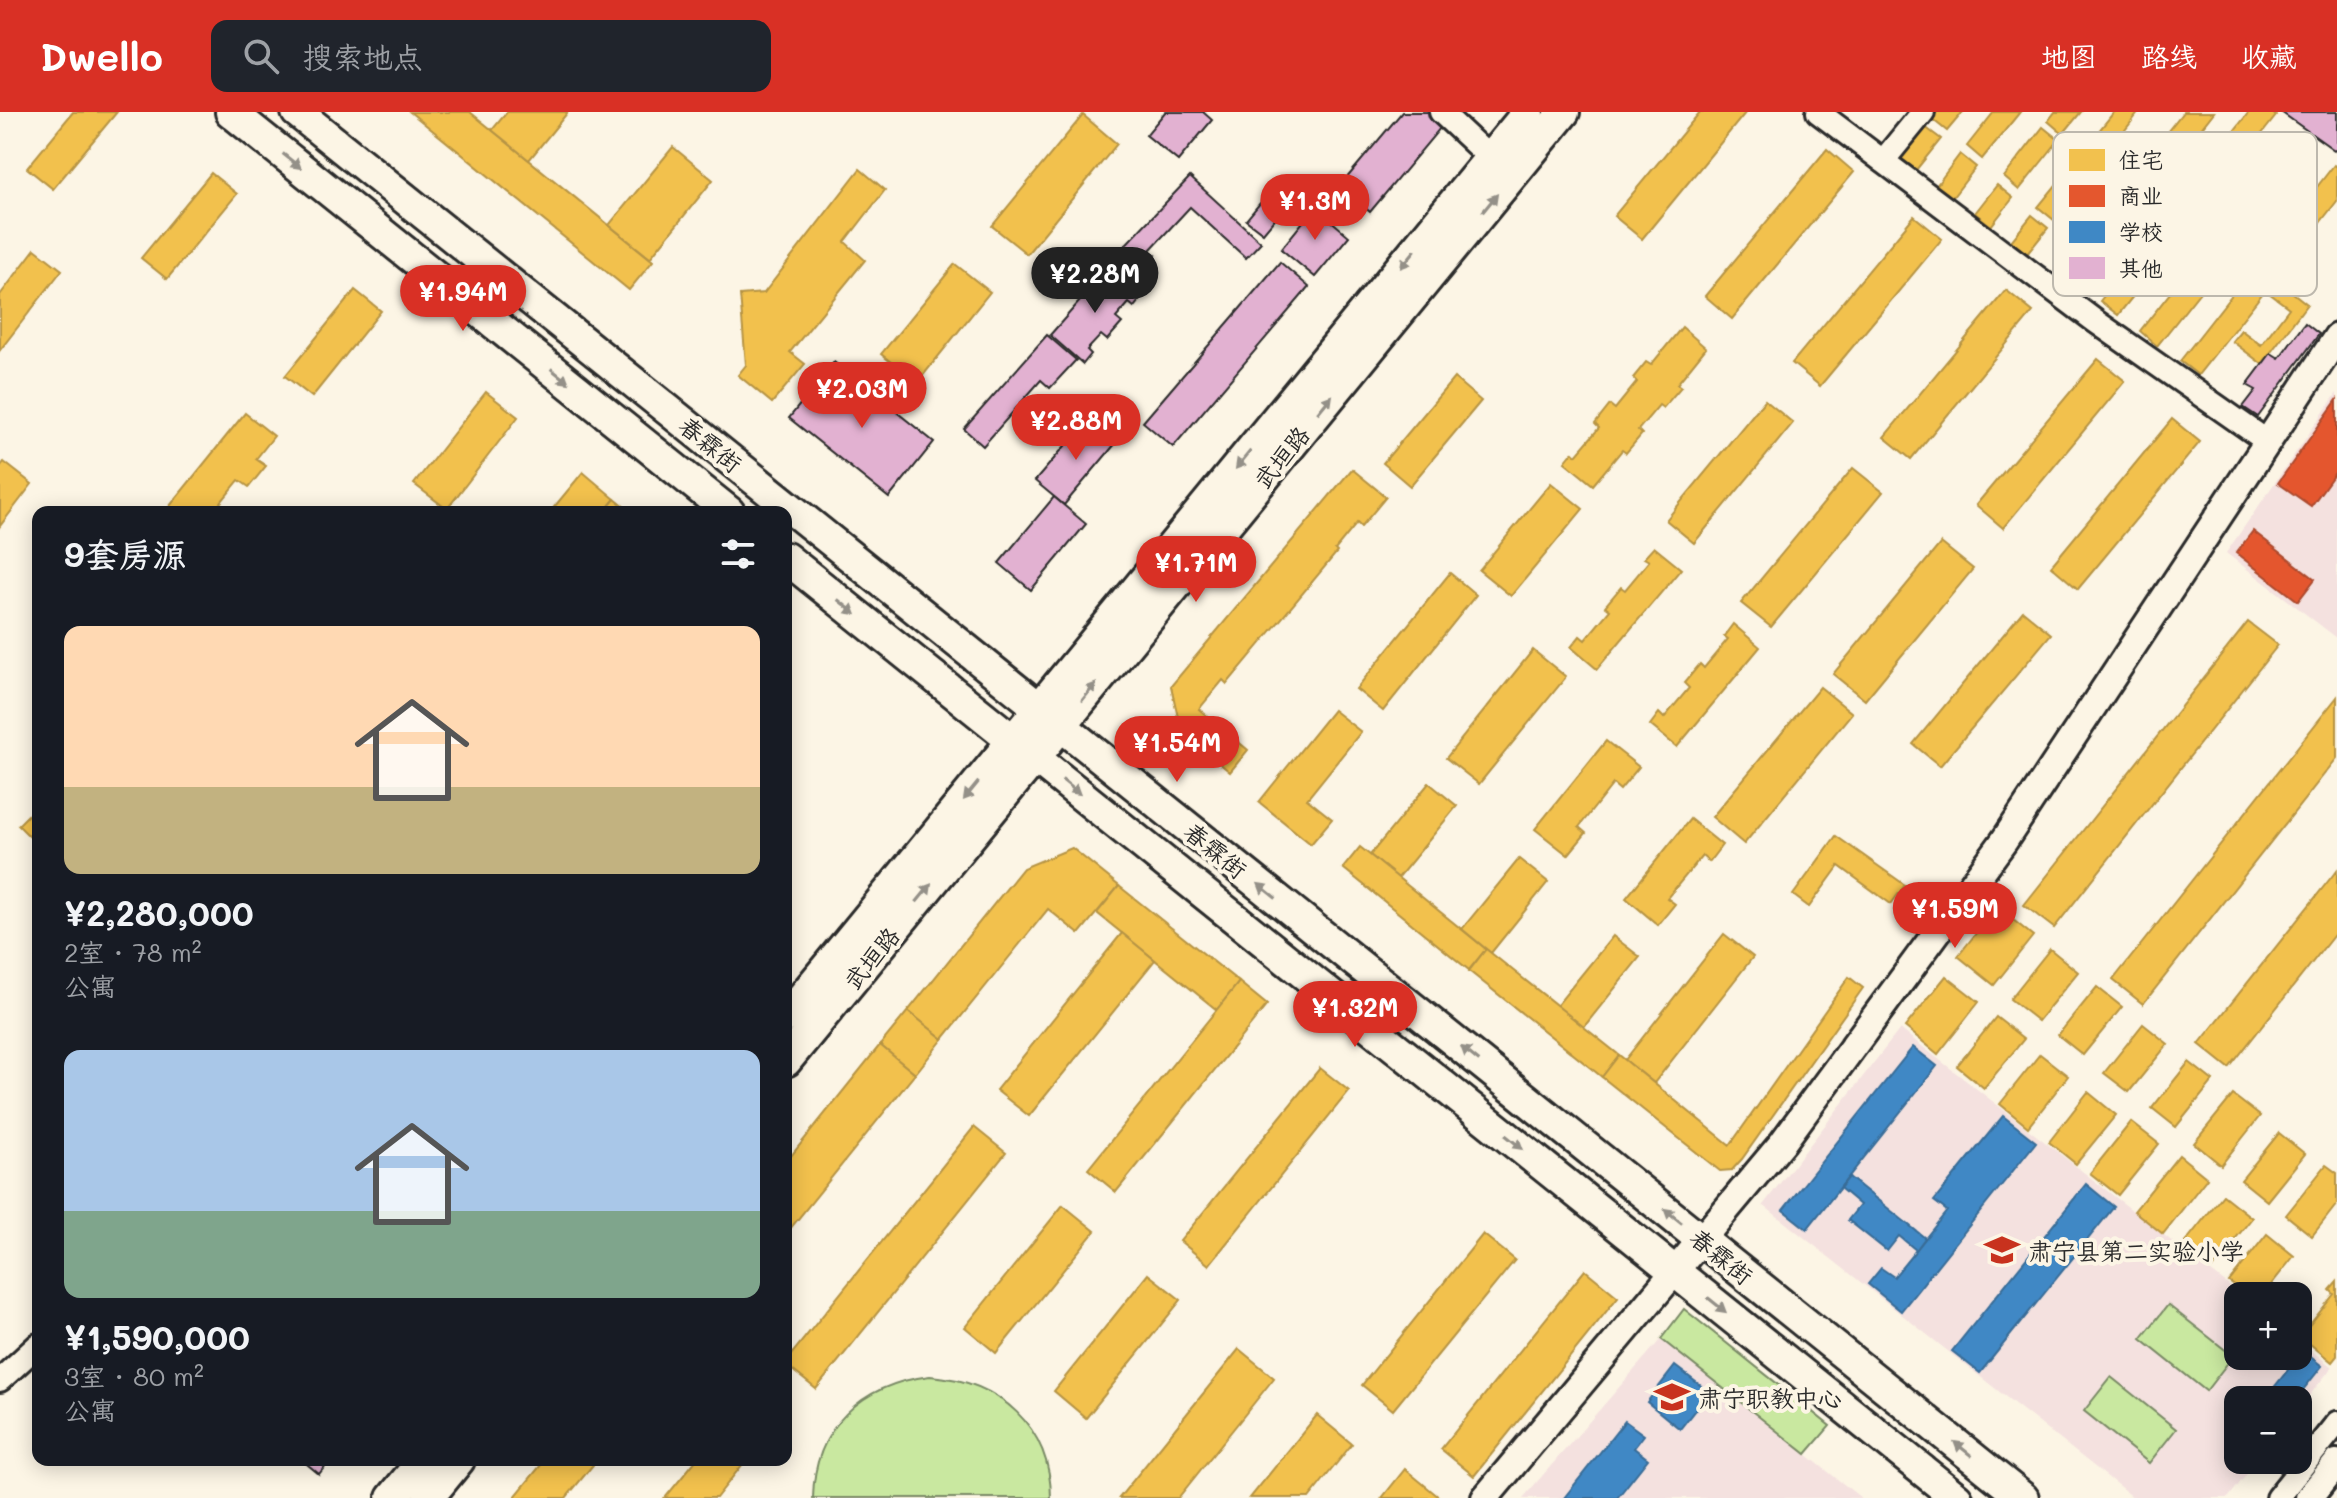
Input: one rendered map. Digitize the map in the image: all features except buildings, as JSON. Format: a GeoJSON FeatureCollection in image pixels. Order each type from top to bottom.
{"type":"FeatureCollection","features":[{"type":"Feature","properties":{"kind":"main road","name":"春霖街"},"geometry":{"type":"LineString","coordinates":[[231,112],[722,506]]}},
{"type":"Feature","properties":{"kind":"main road","name":"春霖街"},"geometry":{"type":"LineString","coordinates":[[297,112],[787,506]]}},
{"type":"Feature","properties":{"kind":"main road","name":"武垣路"},"geometry":{"type":"LineString","coordinates":[[792,1053],[1024,749],[1528,112]]}},
{"type":"Feature","properties":{"kind":"main road","name":"武垣路"},"geometry":{"type":"LineString","coordinates":[[1050,717],[1564,112]]}},
{"type":"Feature","properties":{"kind":"main road","name":"春霖街"},"geometry":{"type":"LineString","coordinates":[[792,510],[2023,1498]]}},
{"type":"Feature","properties":{"kind":"main road","name":"春霖街"},"geometry":{"type":"LineString","coordinates":[[792,563],[1957,1498]]}},
{"type":"Feature","properties":{"kind":"main road","name":"武垣路"},"geometry":{"type":"LineString","coordinates":[[792,1010],[1024,749]]}},
{"type":"Feature","properties":{"kind":"main road"},"geometry":{"type":"LineString","coordinates":[[392,1498],[418,1466]]}},
{"type":"Feature","properties":{"kind":"main road"},"geometry":{"type":"LineString","coordinates":[[428,1498],[454,1466]]}},
{"type":"Feature","properties":{"kind":"street"},"geometry":{"type":"LineString","coordinates":[[1441,112],[1490,158]]}},
{"type":"Feature","properties":{"kind":"street"},"geometry":{"type":"LineString","coordinates":[[1818,112],[2053,289]]}},
{"type":"Feature","properties":{"kind":"street"},"geometry":{"type":"LineString","coordinates":[[1883,161],[1923,112]]}},
{"type":"Feature","properties":{"kind":"street"},"geometry":{"type":"LineString","coordinates":[[2062,296],[2268,442]]}},
{"type":"Feature","properties":{"kind":"street"},"geometry":{"type":"LineString","coordinates":[[1485,1498],[1783,1142],[2004,841],[2337,337]]}},
{"type":"Feature","properties":{"kind":"street"},"geometry":{"type":"LineString","coordinates":[[0,1380],[32,1351]]}},
{"type":"Feature","properties":{"kind":"street"},"geometry":{"type":"LineString","coordinates":[[2277,1498],[2337,1423]]}},
{"type":"Feature","properties":{"kind":"street"},"geometry":{"type":"LineString","coordinates":[[2309,1498],[2337,1463]]}},
{"type":"Feature","properties":{"kind":"shaded area"},"geometry":{"type":"Polygon","coordinates":[[[2337,393],[2337,638],[2226,553],[2337,393]]]}},
{"type":"Feature","properties":{"kind":"shaded area","name":"肃宁县第二实验小学"},"geometry":{"type":"Polygon","coordinates":[[[1900,1029],[2224,1282],[2224,1370],[2312,1370],[2312,1351],[2332,1367],[2312,1392],[2312,1386],[2224,1386],[2224,1474],[2247,1474],[2228,1498],[2134,1498],[1763,1205],[1900,1029]]]}},
{"type":"Feature","properties":{"kind":"shaded area","name":"肃宁职教中心"},"geometry":{"type":"Polygon","coordinates":[[[1661,1339],[1861,1498],[1523,1498],[1661,1339]]]}},
{"type":"Feature","properties":{"kind":"green space"},"geometry":{"type":"Polygon","coordinates":[[[2168,1305],[2224,1349],[2224,1368],[2206,1391],[2141,1339],[2168,1305]]]}},
{"type":"Feature","properties":{"kind":"green space"},"geometry":{"type":"Polygon","coordinates":[[[1684,1309],[1830,1426],[1806,1454],[1661,1339],[1684,1309]]]}},
{"type":"Feature","properties":{"kind":"green space"},"geometry":{"type":"Polygon","coordinates":[[[930,1376],[978,1387],[1016,1412],[1031,1429],[1042,1449],[1049,1472],[1051,1498],[813,1498],[822,1450],[846,1413],[883,1388],[930,1376]]]}},
{"type":"Feature","properties":{"kind":"green space"},"geometry":{"type":"Polygon","coordinates":[[[2111,1377],[2176,1429],[2149,1463],[2084,1411],[2111,1377]]]}},
{"type":"Feature","properties":{"kind":"place","name":"肃宁县第二实验小学"},"geometry":{"type":"Point","coordinates":[2002,1250]}},
{"type":"Feature","properties":{"kind":"place","name":"肃宁职教中心"},"geometry":{"type":"Point","coordinates":[1672,1397]}}]}
